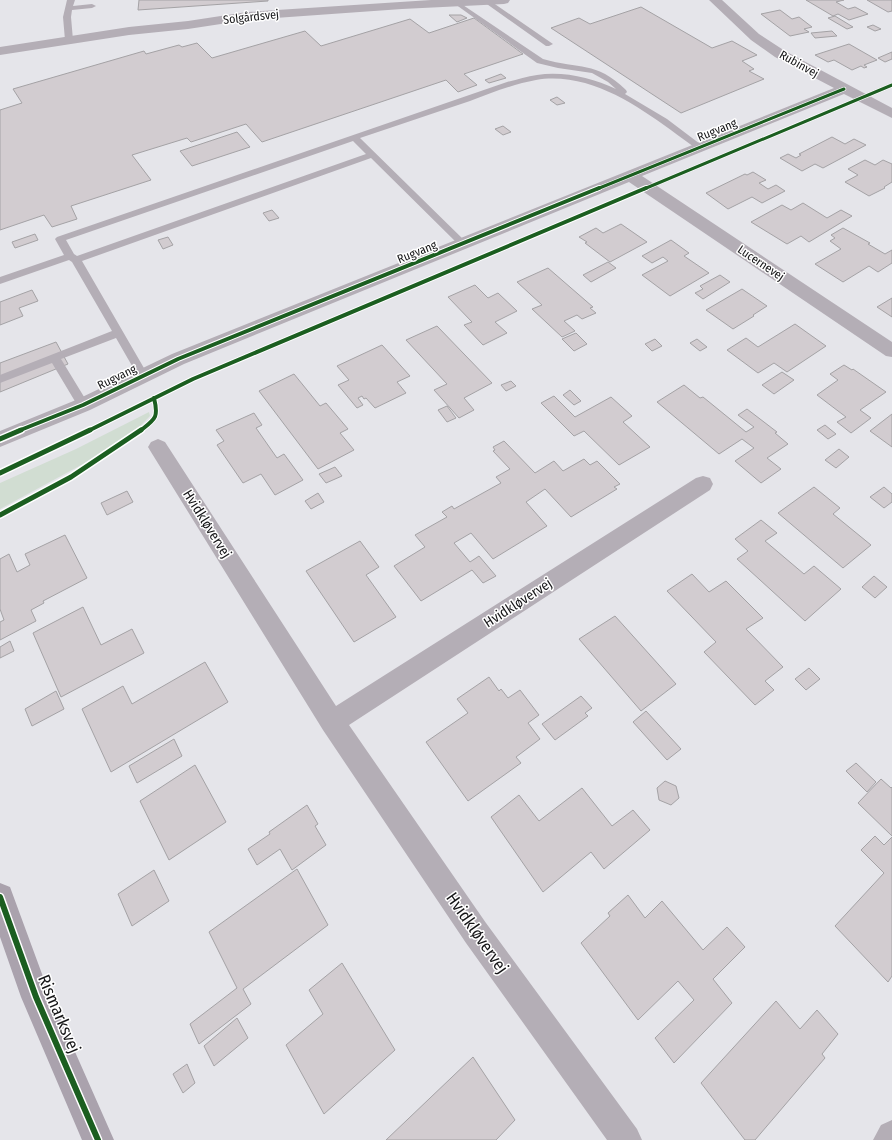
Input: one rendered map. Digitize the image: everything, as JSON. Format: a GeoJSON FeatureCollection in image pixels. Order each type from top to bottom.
{"type":"FeatureCollection","features":[{"type":"Feature","properties":{"kind":"main road","name":"Rismarksvej"},"geometry":{"type":"LineString","coordinates":[[0,897],[36,997],[98,1140]]}},
{"type":"Feature","properties":{"kind":"street","name":"Solgårdsvej"},"geometry":{"type":"LineString","coordinates":[[0,51],[129,31],[188,25],[247,16],[402,5],[504,0]]}},
{"type":"Feature","properties":{"kind":"street","name":"Rubinvej"},"geometry":{"type":"LineString","coordinates":[[715,0],[755,38],[780,54],[892,114]]}},
{"type":"Feature","properties":{"kind":"street","name":"Rugvang"},"geometry":{"type":"LineString","coordinates":[[0,439],[83,405],[143,375],[844,89]]}},
{"type":"Feature","properties":{"kind":"street","name":"Lucernevej"},"geometry":{"type":"LineString","coordinates":[[630,176],[892,351]]}},
{"type":"Feature","properties":{"kind":"street","name":"Hvidkløvervej"},"geometry":{"type":"LineString","coordinates":[[158,447],[332,722],[476,933],[626,1140]]}},
{"type":"Feature","properties":{"kind":"street","name":"Hvidkløvervej"},"geometry":{"type":"LineString","coordinates":[[332,722],[703,484]]}},
{"type":"Feature","properties":{"kind":"street"},"geometry":{"type":"LineString","coordinates":[[889,1140],[892,1136]]}},
{"type":"Feature","properties":{"kind":"lane"},"geometry":{"type":"LineString","coordinates":[[69,40],[67,17],[71,0]]}},
{"type":"Feature","properties":{"kind":"lane"},"geometry":{"type":"LineString","coordinates":[[486,1],[548,44]]}},
{"type":"Feature","properties":{"kind":"lane"},"geometry":{"type":"LineString","coordinates":[[457,3],[532,56],[544,62],[561,59],[584,62],[618,85],[629,98]]}},
{"type":"Feature","properties":{"kind":"lane"},"geometry":{"type":"LineString","coordinates":[[69,8],[92,6]]}},
{"type":"Feature","properties":{"kind":"lane"},"geometry":{"type":"LineString","coordinates":[[143,375],[60,239],[503,86],[540,77],[565,77],[589,82],[629,98],[700,147]]}},
{"type":"Feature","properties":{"kind":"lane"},"geometry":{"type":"LineString","coordinates":[[354,138],[463,244]]}},
{"type":"Feature","properties":{"kind":"lane"},"geometry":{"type":"LineString","coordinates":[[0,281],[73,258],[372,155]]}},
{"type":"Feature","properties":{"kind":"lane"},"geometry":{"type":"LineString","coordinates":[[0,379],[118,333]]}},
{"type":"Feature","properties":{"kind":"lane"},"geometry":{"type":"LineString","coordinates":[[55,358],[83,405]]}},
{"type":"Feature","properties":{"kind":"shaded area"},"geometry":{"type":"Polygon","coordinates":[[[149,412],[150,416],[140,426],[83,464],[0,509],[0,483],[76,449],[149,412]]]}},
{"type":"Feature","properties":{"kind":"building"},"geometry":{"type":"Polygon","coordinates":[[[139,0],[268,0],[268,1],[138,10],[139,0]]]}},
{"type":"Feature","properties":{"kind":"building"},"geometry":{"type":"Polygon","coordinates":[[[806,0],[844,0],[836,2],[848,9],[855,7],[868,14],[849,20],[838,14],[833,16],[806,0]]]}},
{"type":"Feature","properties":{"kind":"building"},"geometry":{"type":"Polygon","coordinates":[[[867,0],[892,0],[892,11],[888,12],[867,0]]]}},
{"type":"Feature","properties":{"kind":"building"},"geometry":{"type":"Polygon","coordinates":[[[641,7],[712,48],[732,41],[757,55],[742,61],[754,69],[749,71],[764,79],[681,113],[551,28],[579,18],[590,24],[641,7]]]}},
{"type":"Feature","properties":{"kind":"building"},"geometry":{"type":"Polygon","coordinates":[[[780,10],[792,19],[799,17],[812,27],[804,29],[809,32],[790,36],[761,14],[780,10]]]}},
{"type":"Feature","properties":{"kind":"building"},"geometry":{"type":"Polygon","coordinates":[[[449,15],[461,15],[467,18],[457,22],[449,15]]]}},
{"type":"Feature","properties":{"kind":"building"},"geometry":{"type":"Polygon","coordinates":[[[835,16],[853,27],[847,29],[828,18],[835,16]]]}},
{"type":"Feature","properties":{"kind":"building"},"geometry":{"type":"Polygon","coordinates":[[[474,18],[523,54],[464,74],[477,85],[458,92],[446,80],[262,142],[246,124],[191,142],[187,138],[132,155],[151,180],[71,206],[77,219],[52,227],[44,215],[0,230],[0,110],[22,103],[13,89],[144,51],[146,54],[179,45],[182,47],[197,43],[212,58],[305,31],[321,46],[410,19],[429,33],[474,18]]]}},
{"type":"Feature","properties":{"kind":"building"},"geometry":{"type":"Polygon","coordinates":[[[873,25],[881,29],[875,31],[867,27],[873,25]]]}},
{"type":"Feature","properties":{"kind":"building"},"geometry":{"type":"Polygon","coordinates":[[[832,31],[837,36],[815,38],[811,33],[832,31]]]}},
{"type":"Feature","properties":{"kind":"building"},"geometry":{"type":"Polygon","coordinates":[[[849,44],[877,60],[864,65],[867,67],[864,68],[861,66],[852,70],[834,60],[828,62],[815,55],[849,44]]]}},
{"type":"Feature","properties":{"kind":"building"},"geometry":{"type":"Polygon","coordinates":[[[892,52],[892,59],[885,62],[878,58],[892,52]]]}},
{"type":"Feature","properties":{"kind":"building"},"geometry":{"type":"Polygon","coordinates":[[[501,74],[506,78],[489,83],[485,80],[501,74]]]}},
{"type":"Feature","properties":{"kind":"building"},"geometry":{"type":"Polygon","coordinates":[[[557,97],[565,103],[557,105],[550,100],[557,97]]]}},
{"type":"Feature","properties":{"kind":"building"},"geometry":{"type":"Polygon","coordinates":[[[503,126],[511,132],[503,135],[495,129],[503,126]]]}},
{"type":"Feature","properties":{"kind":"building"},"geometry":{"type":"Polygon","coordinates":[[[237,132],[250,147],[192,166],[180,151],[237,132]]]}},
{"type":"Feature","properties":{"kind":"building"},"geometry":{"type":"Polygon","coordinates":[[[832,137],[845,144],[854,139],[866,145],[823,168],[815,164],[802,171],[780,158],[788,154],[796,158],[801,155],[799,154],[832,137]]]}},
{"type":"Feature","properties":{"kind":"building"},"geometry":{"type":"Polygon","coordinates":[[[865,160],[875,165],[883,160],[892,164],[892,182],[884,187],[885,188],[869,196],[845,182],[858,175],[848,169],[865,160]]]}},
{"type":"Feature","properties":{"kind":"building"},"geometry":{"type":"Polygon","coordinates":[[[753,172],[766,180],[759,183],[768,189],[776,185],[785,191],[762,203],[752,197],[728,209],[706,193],[745,174],[747,175],[753,172]]]}},
{"type":"Feature","properties":{"kind":"building"},"geometry":{"type":"Polygon","coordinates":[[[803,203],[827,218],[841,210],[852,216],[809,242],[801,236],[787,244],[751,222],[782,205],[791,210],[803,203]]]}},
{"type":"Feature","properties":{"kind":"building"},"geometry":{"type":"Polygon","coordinates":[[[272,210],[279,218],[269,221],[263,213],[272,210]]]}},
{"type":"Feature","properties":{"kind":"building"},"geometry":{"type":"Polygon","coordinates":[[[621,224],[647,242],[610,262],[579,237],[596,228],[603,233],[621,224]]]}},
{"type":"Feature","properties":{"kind":"building"},"geometry":{"type":"Polygon","coordinates":[[[843,228],[870,243],[868,244],[885,254],[892,250],[892,263],[878,272],[869,266],[843,282],[815,264],[841,249],[830,241],[835,238],[831,235],[843,228]]]}},
{"type":"Feature","properties":{"kind":"building"},"geometry":{"type":"Polygon","coordinates":[[[35,234],[38,240],[15,248],[12,242],[35,234]]]}},
{"type":"Feature","properties":{"kind":"building"},"geometry":{"type":"Polygon","coordinates":[[[168,237],[173,245],[163,249],[158,240],[168,237]]]}},
{"type":"Feature","properties":{"kind":"building"},"geometry":{"type":"Polygon","coordinates":[[[671,240],[689,253],[684,256],[709,273],[670,296],[642,275],[668,261],[663,257],[652,263],[642,256],[671,240]]]}},
{"type":"Feature","properties":{"kind":"building"},"geometry":{"type":"Polygon","coordinates":[[[608,262],[616,268],[591,282],[583,275],[608,262]]]}},
{"type":"Feature","properties":{"kind":"building"},"geometry":{"type":"Polygon","coordinates":[[[548,268],[593,307],[590,308],[596,313],[582,319],[577,315],[564,321],[575,331],[562,337],[532,309],[542,305],[517,282],[548,268]]]}},
{"type":"Feature","properties":{"kind":"building"},"geometry":{"type":"Polygon","coordinates":[[[720,275],[730,282],[703,299],[695,293],[703,289],[700,286],[720,275]]]}},
{"type":"Feature","properties":{"kind":"building"},"geometry":{"type":"Polygon","coordinates":[[[475,285],[488,298],[498,293],[517,311],[495,322],[507,333],[483,345],[464,325],[472,322],[448,297],[475,285]]]}},
{"type":"Feature","properties":{"kind":"building"},"geometry":{"type":"Polygon","coordinates":[[[742,289],[767,306],[733,329],[706,310],[742,289]]]}},
{"type":"Feature","properties":{"kind":"building"},"geometry":{"type":"Polygon","coordinates":[[[32,290],[38,301],[19,308],[23,316],[0,325],[0,302],[32,290]]]}},
{"type":"Feature","properties":{"kind":"building"},"geometry":{"type":"Polygon","coordinates":[[[892,298],[892,317],[877,307],[892,298]]]}},
{"type":"Feature","properties":{"kind":"building"},"geometry":{"type":"Polygon","coordinates":[[[795,324],[826,346],[787,372],[774,363],[758,373],[727,350],[746,338],[758,347],[795,324]]]}},
{"type":"Feature","properties":{"kind":"building"},"geometry":{"type":"Polygon","coordinates":[[[437,326],[492,383],[464,398],[474,410],[459,418],[434,390],[447,384],[406,340],[437,326]]]}},
{"type":"Feature","properties":{"kind":"building"},"geometry":{"type":"Polygon","coordinates":[[[576,333],[587,344],[574,351],[562,339],[576,333]]]}},
{"type":"Feature","properties":{"kind":"building"},"geometry":{"type":"Polygon","coordinates":[[[655,339],[662,346],[652,351],[645,344],[655,339]]]}},
{"type":"Feature","properties":{"kind":"building"},"geometry":{"type":"Polygon","coordinates":[[[697,339],[707,347],[700,351],[690,343],[697,339]]]}},
{"type":"Feature","properties":{"kind":"building"},"geometry":{"type":"Polygon","coordinates":[[[56,342],[68,364],[0,392],[0,363],[56,342]]]}},
{"type":"Feature","properties":{"kind":"building"},"geometry":{"type":"Polygon","coordinates":[[[382,345],[410,376],[397,382],[406,393],[375,408],[366,398],[364,399],[362,396],[358,398],[363,405],[357,408],[338,385],[349,380],[337,366],[382,345]]]}},
{"type":"Feature","properties":{"kind":"building"},"geometry":{"type":"Polygon","coordinates":[[[844,365],[852,370],[853,369],[886,392],[860,410],[871,418],[851,433],[837,422],[846,417],[817,395],[838,380],[830,374],[844,365]]]}},
{"type":"Feature","properties":{"kind":"building"},"geometry":{"type":"Polygon","coordinates":[[[782,372],[794,380],[774,394],[762,385],[782,372]]]}},
{"type":"Feature","properties":{"kind":"building"},"geometry":{"type":"Polygon","coordinates":[[[294,374],[320,406],[326,403],[348,429],[340,433],[354,450],[318,469],[259,391],[294,374]]]}},
{"type":"Feature","properties":{"kind":"building"},"geometry":{"type":"Polygon","coordinates":[[[511,381],[516,386],[506,391],[501,385],[511,381]]]}},
{"type":"Feature","properties":{"kind":"building"},"geometry":{"type":"Polygon","coordinates":[[[684,385],[700,398],[703,397],[746,432],[754,427],[738,415],[747,409],[777,432],[775,433],[788,444],[767,458],[781,469],[761,483],[735,461],[754,448],[742,439],[719,454],[657,402],[684,385]]]}},
{"type":"Feature","properties":{"kind":"building"},"geometry":{"type":"Polygon","coordinates":[[[570,390],[581,401],[574,405],[563,395],[570,390]]]}},
{"type":"Feature","properties":{"kind":"building"},"geometry":{"type":"Polygon","coordinates":[[[554,396],[575,417],[611,397],[632,416],[623,422],[650,447],[619,465],[584,431],[574,436],[541,403],[554,396]]]}},
{"type":"Feature","properties":{"kind":"building"},"geometry":{"type":"Polygon","coordinates":[[[447,406],[456,418],[447,422],[438,410],[447,406]]]}},
{"type":"Feature","properties":{"kind":"building"},"geometry":{"type":"Polygon","coordinates":[[[254,413],[262,425],[256,428],[277,458],[284,454],[303,480],[275,495],[261,474],[243,483],[217,445],[224,441],[216,430],[254,413]]]}},
{"type":"Feature","properties":{"kind":"building"},"geometry":{"type":"Polygon","coordinates":[[[892,414],[892,447],[870,431],[892,414]]]}},
{"type":"Feature","properties":{"kind":"building"},"geometry":{"type":"Polygon","coordinates":[[[825,425],[836,434],[828,439],[817,430],[825,425]]]}},
{"type":"Feature","properties":{"kind":"building"},"geometry":{"type":"Polygon","coordinates":[[[504,441],[535,473],[554,461],[563,471],[584,459],[590,465],[597,461],[620,484],[614,487],[617,489],[571,517],[545,489],[526,502],[547,526],[493,559],[471,533],[454,543],[470,562],[479,556],[496,576],[483,583],[472,570],[421,601],[394,566],[425,547],[415,535],[447,517],[442,512],[452,506],[454,509],[501,483],[496,477],[510,469],[493,451],[495,450],[493,447],[504,441]]]}},
{"type":"Feature","properties":{"kind":"building"},"geometry":{"type":"Polygon","coordinates":[[[839,449],[849,457],[836,468],[825,460],[839,449]]]}},
{"type":"Feature","properties":{"kind":"building"},"geometry":{"type":"Polygon","coordinates":[[[335,467],[342,476],[326,483],[319,474],[335,467]]]}},
{"type":"Feature","properties":{"kind":"building"},"geometry":{"type":"Polygon","coordinates":[[[814,487],[840,508],[833,514],[871,545],[843,568],[778,513],[814,487]]]}},
{"type":"Feature","properties":{"kind":"building"},"geometry":{"type":"Polygon","coordinates":[[[884,487],[892,494],[892,502],[884,508],[870,497],[884,487]]]}},
{"type":"Feature","properties":{"kind":"building"},"geometry":{"type":"Polygon","coordinates":[[[127,491],[133,502],[107,515],[101,503],[127,491]]]}},
{"type":"Feature","properties":{"kind":"building"},"geometry":{"type":"Polygon","coordinates":[[[318,493],[324,502],[311,509],[305,501],[318,493]]]}},
{"type":"Feature","properties":{"kind":"building"},"geometry":{"type":"Polygon","coordinates":[[[761,520],[777,533],[765,541],[804,574],[814,566],[841,589],[805,621],[737,559],[748,551],[735,539],[761,520]]]}},
{"type":"Feature","properties":{"kind":"building"},"geometry":{"type":"Polygon","coordinates":[[[65,535],[87,578],[43,601],[44,603],[31,610],[36,621],[0,640],[0,622],[4,620],[0,609],[0,559],[9,554],[17,572],[30,565],[25,554],[65,535]]]}},
{"type":"Feature","properties":{"kind":"building"},"geometry":{"type":"Polygon","coordinates":[[[360,541],[379,567],[366,575],[396,617],[354,642],[306,571],[360,541]]]}},
{"type":"Feature","properties":{"kind":"building"},"geometry":{"type":"Polygon","coordinates":[[[692,574],[709,592],[726,581],[763,618],[746,629],[783,667],[765,681],[774,690],[755,705],[704,652],[716,642],[667,591],[692,574]]]}},
{"type":"Feature","properties":{"kind":"building"},"geometry":{"type":"Polygon","coordinates":[[[874,576],[887,587],[875,598],[862,587],[874,576]]]}},
{"type":"Feature","properties":{"kind":"building"},"geometry":{"type":"Polygon","coordinates":[[[83,607],[101,645],[132,629],[144,653],[61,697],[33,633],[83,607]]]}},
{"type":"Feature","properties":{"kind":"building"},"geometry":{"type":"Polygon","coordinates":[[[615,616],[676,684],[641,711],[579,639],[615,616]]]}},
{"type":"Feature","properties":{"kind":"building"},"geometry":{"type":"Polygon","coordinates":[[[10,641],[14,651],[0,658],[0,647],[10,641]]]}},
{"type":"Feature","properties":{"kind":"building"},"geometry":{"type":"Polygon","coordinates":[[[205,662],[228,702],[111,772],[82,709],[123,686],[132,704],[205,662]]]}},
{"type":"Feature","properties":{"kind":"building"},"geometry":{"type":"Polygon","coordinates":[[[809,668],[820,679],[806,690],[795,679],[809,668]]]}},
{"type":"Feature","properties":{"kind":"building"},"geometry":{"type":"Polygon","coordinates":[[[489,677],[499,691],[501,689],[508,698],[520,690],[539,715],[528,723],[540,739],[516,757],[521,763],[468,801],[426,742],[468,713],[457,699],[489,677]]]}},
{"type":"Feature","properties":{"kind":"building"},"geometry":{"type":"Polygon","coordinates":[[[56,691],[64,709],[32,726],[25,709],[56,691]]]}},
{"type":"Feature","properties":{"kind":"building"},"geometry":{"type":"Polygon","coordinates":[[[581,696],[592,708],[585,713],[588,716],[555,740],[542,724],[581,696]]]}},
{"type":"Feature","properties":{"kind":"building"},"geometry":{"type":"Polygon","coordinates":[[[646,711],[681,749],[667,760],[633,722],[646,711]]]}},
{"type":"Feature","properties":{"kind":"building"},"geometry":{"type":"Polygon","coordinates":[[[174,739],[182,756],[137,783],[129,766],[174,739]]]}},
{"type":"Feature","properties":{"kind":"building"},"geometry":{"type":"Polygon","coordinates":[[[856,763],[876,782],[867,792],[846,771],[856,763]]]}},
{"type":"Feature","properties":{"kind":"building"},"geometry":{"type":"Polygon","coordinates":[[[195,765],[226,822],[169,860],[140,801],[195,765]]]}},
{"type":"Feature","properties":{"kind":"building"},"geometry":{"type":"Polygon","coordinates":[[[881,779],[891,788],[892,787],[892,836],[858,803],[881,779]]]}},
{"type":"Feature","properties":{"kind":"building"},"geometry":{"type":"Polygon","coordinates":[[[665,781],[676,786],[679,798],[671,805],[659,800],[657,788],[665,781]]]}},
{"type":"Feature","properties":{"kind":"building"},"geometry":{"type":"Polygon","coordinates":[[[582,788],[612,826],[633,810],[650,830],[604,869],[591,852],[543,892],[491,817],[519,795],[539,821],[582,788]]]}},
{"type":"Feature","properties":{"kind":"building"},"geometry":{"type":"Polygon","coordinates":[[[307,805],[318,824],[315,826],[326,845],[292,870],[280,849],[257,865],[248,849],[307,805]]]}},
{"type":"Feature","properties":{"kind":"building"},"geometry":{"type":"Polygon","coordinates":[[[875,836],[884,845],[892,837],[892,976],[888,982],[835,926],[884,873],[861,850],[875,836]]]}},
{"type":"Feature","properties":{"kind":"building"},"geometry":{"type":"Polygon","coordinates":[[[297,869],[328,925],[243,989],[251,1004],[199,1044],[190,1024],[237,988],[209,932],[297,869]]]}},
{"type":"Feature","properties":{"kind":"building"},"geometry":{"type":"Polygon","coordinates":[[[154,870],[169,901],[132,926],[118,894],[154,870]]]}},
{"type":"Feature","properties":{"kind":"building"},"geometry":{"type":"Polygon","coordinates":[[[628,895],[645,918],[662,901],[703,950],[727,927],[745,947],[713,979],[732,1003],[674,1063],[655,1038],[694,1000],[678,981],[638,1020],[581,943],[610,916],[608,913],[628,895]]]}},
{"type":"Feature","properties":{"kind":"building"},"geometry":{"type":"Polygon","coordinates":[[[342,963],[395,1050],[324,1114],[286,1045],[323,1014],[309,990],[342,963]]]}},
{"type":"Feature","properties":{"kind":"building"},"geometry":{"type":"Polygon","coordinates":[[[776,1001],[800,1029],[817,1010],[838,1034],[822,1054],[825,1058],[755,1140],[745,1140],[701,1083],[776,1001]]]}},
{"type":"Feature","properties":{"kind":"building"},"geometry":{"type":"Polygon","coordinates":[[[237,1018],[248,1038],[214,1066],[204,1046],[237,1018]]]}},
{"type":"Feature","properties":{"kind":"building"},"geometry":{"type":"Polygon","coordinates":[[[473,1057],[515,1120],[496,1140],[386,1140],[473,1057]]]}},
{"type":"Feature","properties":{"kind":"building"},"geometry":{"type":"Polygon","coordinates":[[[187,1064],[195,1083],[183,1093],[173,1074],[187,1064]]]}},
{"type":"Feature","properties":{"kind":"cycle path"},"geometry":{"type":"LineString","coordinates":[[0,473],[89,431],[193,379],[892,85]]}},
{"type":"Feature","properties":{"kind":"cycle path"},"geometry":{"type":"LineString","coordinates":[[0,439],[83,405],[178,359],[844,89]]}},
{"type":"Feature","properties":{"kind":"cycle path"},"geometry":{"type":"LineString","coordinates":[[0,515],[71,477],[133,437],[155,419],[157,410],[154,398]]}},
{"type":"Feature","properties":{"kind":"cycle path"},"geometry":{"type":"LineString","coordinates":[[0,897],[36,997],[98,1140]]}}]}
